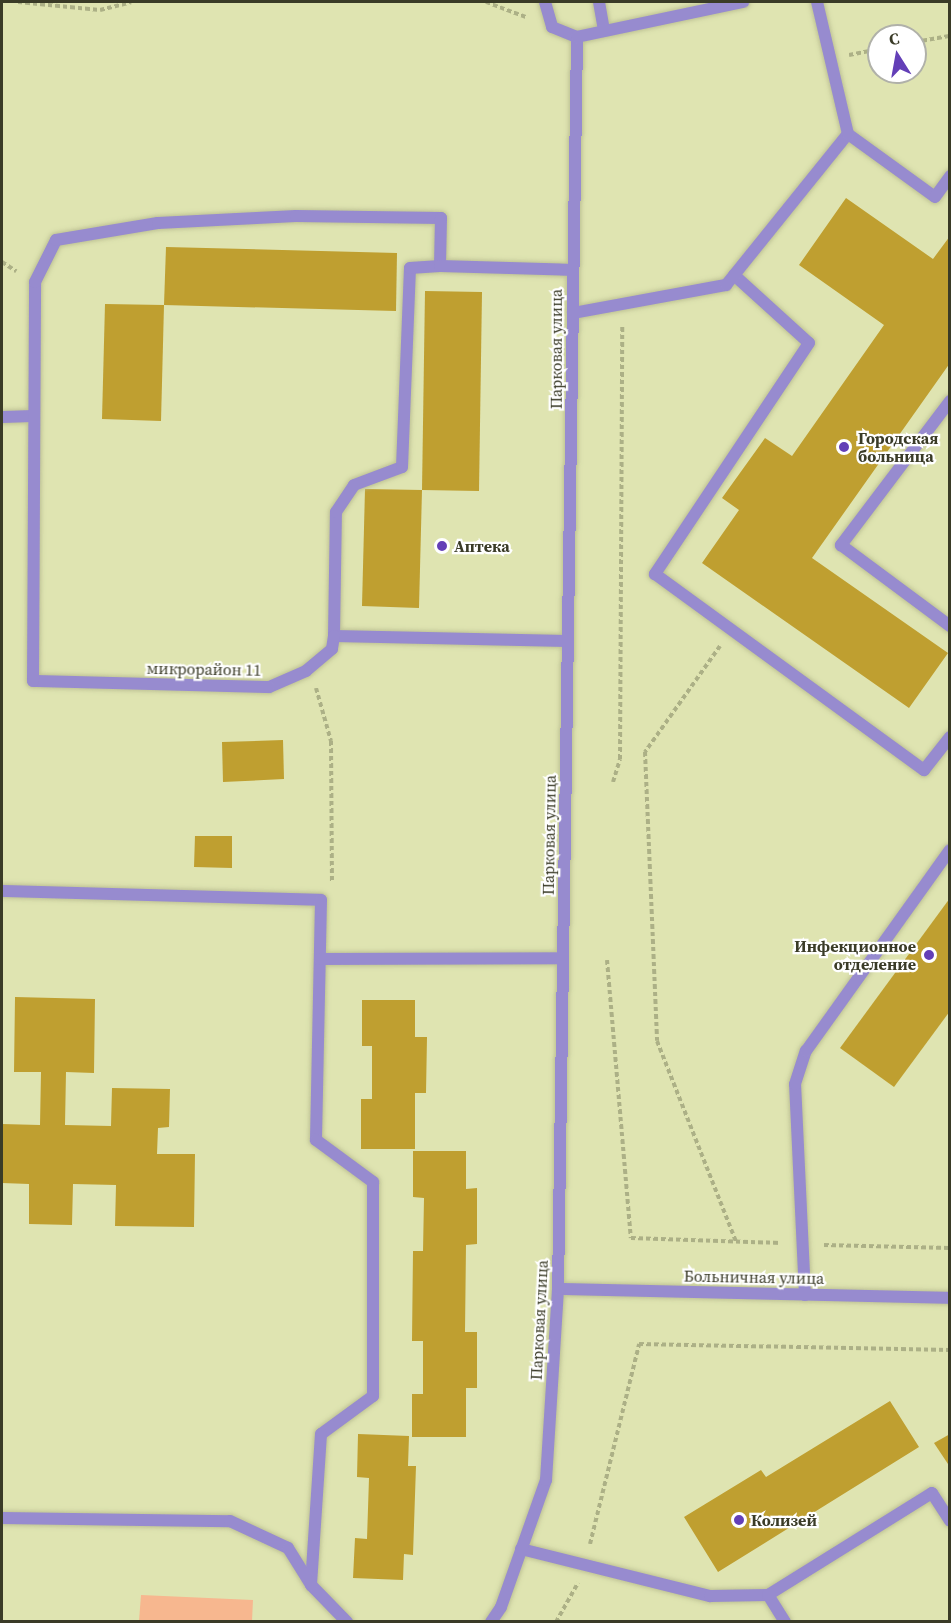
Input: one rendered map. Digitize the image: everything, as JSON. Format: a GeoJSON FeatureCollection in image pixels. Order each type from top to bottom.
{"type":"FeatureCollection","features":[{"type":"Feature","properties":{"kind":"street"},"geometry":{"type":"LineString","coordinates":[[545,2],[552,27],[577,37],[743,2]]}},
{"type":"Feature","properties":{"kind":"street"},"geometry":{"type":"LineString","coordinates":[[599,2],[604,31]]}},
{"type":"Feature","properties":{"kind":"street"},"geometry":{"type":"LineString","coordinates":[[817,2],[848,134],[935,197],[950,176]]}},
{"type":"Feature","properties":{"kind":"street","name":"Парковая улица"},"geometry":{"type":"LineString","coordinates":[[491,1622],[501,1607],[546,1480],[558,1289],[567,641],[572,590],[573,270],[577,37]]}},
{"type":"Feature","properties":{"kind":"street"},"geometry":{"type":"LineString","coordinates":[[573,313],[726,285],[848,134]]}},
{"type":"Feature","properties":{"kind":"street"},"geometry":{"type":"LineString","coordinates":[[2,417],[34,416],[35,282],[56,240],[158,223],[296,216],[441,218],[440,267]]}},
{"type":"Feature","properties":{"kind":"street"},"geometry":{"type":"LineString","coordinates":[[567,641],[334,636],[336,512],[354,484],[402,466],[410,268],[573,270]]}},
{"type":"Feature","properties":{"kind":"street"},"geometry":{"type":"LineString","coordinates":[[734,275],[809,342],[655,574],[924,770],[950,737]]}},
{"type":"Feature","properties":{"kind":"street"},"geometry":{"type":"LineString","coordinates":[[950,401],[841,545],[950,626]]}},
{"type":"Feature","properties":{"kind":"street","name":"микрорайон 11"},"geometry":{"type":"LineString","coordinates":[[34,416],[33,681],[269,687],[306,671],[332,649],[334,636]]}},
{"type":"Feature","properties":{"kind":"street"},"geometry":{"type":"LineString","coordinates":[[805,1295],[795,1084],[806,1051],[950,850]]}},
{"type":"Feature","properties":{"kind":"street"},"geometry":{"type":"LineString","coordinates":[[2,891],[321,900],[316,1140],[373,1182],[373,1396],[321,1434],[311,1585]]}},
{"type":"Feature","properties":{"kind":"street"},"geometry":{"type":"LineString","coordinates":[[320,958],[563,958]]}},
{"type":"Feature","properties":{"kind":"street","name":"Больничная улица"},"geometry":{"type":"LineString","coordinates":[[558,1289],[950,1298]]}},
{"type":"Feature","properties":{"kind":"street"},"geometry":{"type":"LineString","coordinates":[[521,1549],[584,1568],[710,1596],[768,1594],[932,1493],[950,1521]]}},
{"type":"Feature","properties":{"kind":"street"},"geometry":{"type":"LineString","coordinates":[[2,1518],[230,1521],[288,1548],[311,1585],[347,1622]]}},
{"type":"Feature","properties":{"kind":"street"},"geometry":{"type":"LineString","coordinates":[[768,1594],[785,1622]]}},
{"type":"Feature","properties":{"kind":"path"},"geometry":{"type":"LineString","coordinates":[[18,2],[100,10],[131,2]]}},
{"type":"Feature","properties":{"kind":"path"},"geometry":{"type":"LineString","coordinates":[[486,2],[552,27]]}},
{"type":"Feature","properties":{"kind":"path"},"geometry":{"type":"LineString","coordinates":[[927,40],[950,36]]}},
{"type":"Feature","properties":{"kind":"path"},"geometry":{"type":"LineString","coordinates":[[831,58],[867,51]]}},
{"type":"Feature","properties":{"kind":"path"},"geometry":{"type":"LineString","coordinates":[[613,782],[620,759],[622,303]]}},
{"type":"Feature","properties":{"kind":"path"},"geometry":{"type":"LineString","coordinates":[[732,630],[645,752],[657,1041],[736,1242]]}},
{"type":"Feature","properties":{"kind":"path"},"geometry":{"type":"LineString","coordinates":[[306,671],[322,699],[331,741],[332,894],[321,900]]}},
{"type":"Feature","properties":{"kind":"path"},"geometry":{"type":"LineString","coordinates":[[607,960],[631,1238]]}},
{"type":"Feature","properties":{"kind":"path"},"geometry":{"type":"LineString","coordinates":[[556,1622],[584,1568],[639,1344],[950,1350]]}},
{"type":"Feature","properties":{"kind":"shaded area"},"geometry":{"type":"Polygon","coordinates":[[[141,1595],[253,1600],[252,1621],[139,1621],[141,1595]]]}},
{"type":"Feature","properties":{"kind":"building","name":"Городская больница"},"geometry":{"type":"Polygon","coordinates":[[[846,198],[933,259],[950,236],[950,363],[812,558],[948,653],[909,708],[702,563],[739,510],[722,498],[765,438],[792,456],[884,325],[799,265],[846,198]]]}},
{"type":"Feature","properties":{"kind":"building"},"geometry":{"type":"Polygon","coordinates":[[[166,247],[397,253],[396,311],[164,305],[166,247]]]}},
{"type":"Feature","properties":{"kind":"building"},"geometry":{"type":"Polygon","coordinates":[[[425,291],[482,292],[479,491],[422,490],[425,291]]]}},
{"type":"Feature","properties":{"kind":"building"},"geometry":{"type":"Polygon","coordinates":[[[105,304],[164,305],[161,421],[102,419],[105,304]]]}},
{"type":"Feature","properties":{"kind":"building"},"geometry":{"type":"Polygon","coordinates":[[[365,489],[422,490],[419,608],[362,606],[365,489]]]}},
{"type":"Feature","properties":{"kind":"building"},"geometry":{"type":"Polygon","coordinates":[[[283,740],[284,779],[223,782],[222,742],[283,740]]]}},
{"type":"Feature","properties":{"kind":"building"},"geometry":{"type":"Polygon","coordinates":[[[195,836],[232,836],[232,868],[194,867],[195,836]]]}},
{"type":"Feature","properties":{"kind":"building","name":"Инфекционное отделение"},"geometry":{"type":"Polygon","coordinates":[[[950,898],[950,1011],[894,1087],[840,1048],[950,898]]]}},
{"type":"Feature","properties":{"kind":"building"},"geometry":{"type":"Polygon","coordinates":[[[15,997],[95,999],[94,1073],[66,1072],[65,1125],[111,1126],[112,1088],[170,1089],[169,1127],[158,1128],[157,1154],[195,1154],[194,1227],[115,1226],[116,1185],[73,1184],[72,1225],[29,1224],[29,1184],[2,1183],[2,1124],[40,1125],[41,1072],[14,1072],[15,997]]]}},
{"type":"Feature","properties":{"kind":"building"},"geometry":{"type":"Polygon","coordinates":[[[362,1000],[415,1000],[415,1037],[427,1037],[426,1093],[415,1093],[415,1149],[361,1149],[361,1099],[372,1099],[372,1046],[362,1046],[362,1000]]]}},
{"type":"Feature","properties":{"kind":"building"},"geometry":{"type":"Polygon","coordinates":[[[413,1151],[466,1151],[466,1189],[477,1188],[477,1244],[466,1245],[465,1332],[477,1332],[477,1388],[466,1388],[466,1437],[412,1437],[412,1394],[423,1394],[423,1341],[412,1341],[413,1251],[423,1251],[424,1198],[413,1197],[413,1151]]]}},
{"type":"Feature","properties":{"kind":"building"},"geometry":{"type":"Polygon","coordinates":[[[890,1401],[919,1447],[718,1572],[684,1517],[761,1470],[766,1477],[890,1401]]]}},
{"type":"Feature","properties":{"kind":"building"},"geometry":{"type":"Polygon","coordinates":[[[358,1434],[409,1436],[408,1466],[416,1466],[413,1555],[404,1554],[403,1580],[353,1578],[355,1538],[367,1539],[369,1478],[357,1477],[358,1434]]]}},
{"type":"Feature","properties":{"kind":"building"},"geometry":{"type":"Polygon","coordinates":[[[950,1434],[950,1467],[934,1443],[950,1434]]]}},
{"type":"Feature","properties":{"kind":"place","name":"Городская больница"},"geometry":{"type":"Point","coordinates":[844,447]}},
{"type":"Feature","properties":{"kind":"place","name":"Аптека"},"geometry":{"type":"Point","coordinates":[442,546]}},
{"type":"Feature","properties":{"kind":"place","name":"Инфекционное отделение"},"geometry":{"type":"Point","coordinates":[929,955]}},
{"type":"Feature","properties":{"kind":"place","name":"Колизей"},"geometry":{"type":"Point","coordinates":[739,1520]}}]}
